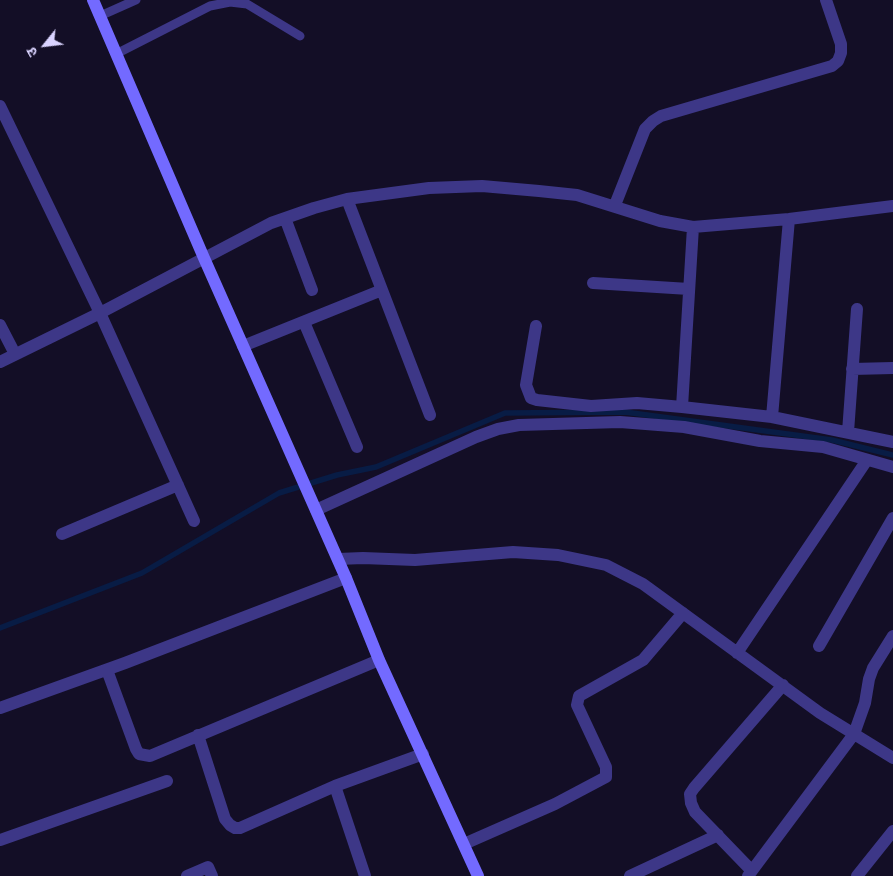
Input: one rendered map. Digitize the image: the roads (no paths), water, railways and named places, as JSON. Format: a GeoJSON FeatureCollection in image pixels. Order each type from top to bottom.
{"type":"FeatureCollection","features":[{"type":"Feature","properties":{"kind":"street"},"geometry":{"type":"LineString","coordinates":[[93,0],[204,258],[338,559],[379,660],[478,876]]}},
{"type":"Feature","properties":{"kind":"street"},"geometry":{"type":"LineString","coordinates":[[615,205],[645,129],[653,121],[661,116],[832,66],[838,60],[841,53],[841,44],[826,0]]}},
{"type":"Feature","properties":{"kind":"street"},"geometry":{"type":"LineString","coordinates":[[0,106],[100,313],[194,521]]}},
{"type":"Feature","properties":{"kind":"street"},"geometry":{"type":"LineString","coordinates":[[0,362],[100,313],[272,223],[347,199],[429,188],[482,186],[577,195],[615,205],[660,221],[693,227],[789,219],[893,206]]}},
{"type":"Feature","properties":{"kind":"street"},"geometry":{"type":"LineString","coordinates":[[347,199],[430,415]]}},
{"type":"Feature","properties":{"kind":"street"},"geometry":{"type":"LineString","coordinates":[[285,218],[312,290]]}},
{"type":"Feature","properties":{"kind":"street"},"geometry":{"type":"LineString","coordinates":[[772,417],[789,219]]}},
{"type":"Feature","properties":{"kind":"street"},"geometry":{"type":"LineString","coordinates":[[682,407],[693,227]]}},
{"type":"Feature","properties":{"kind":"street"},"geometry":{"type":"LineString","coordinates":[[592,283],[689,289]]}},
{"type":"Feature","properties":{"kind":"street"},"geometry":{"type":"LineString","coordinates":[[244,346],[382,290]]}},
{"type":"Feature","properties":{"kind":"street"},"geometry":{"type":"LineString","coordinates":[[848,432],[856,309]]}},
{"type":"Feature","properties":{"kind":"street"},"geometry":{"type":"LineString","coordinates":[[304,322],[358,447]]}},
{"type":"Feature","properties":{"kind":"street"},"geometry":{"type":"LineString","coordinates":[[0,325],[15,354]]}},
{"type":"Feature","properties":{"kind":"street"},"geometry":{"type":"LineString","coordinates":[[536,326],[526,385],[531,398],[556,403],[591,406],[638,403],[772,417],[893,442]]}},
{"type":"Feature","properties":{"kind":"street"},"geometry":{"type":"LineString","coordinates":[[852,369],[893,368]]}},
{"type":"Feature","properties":{"kind":"street"},"geometry":{"type":"LineString","coordinates":[[316,510],[476,437],[498,429],[519,425],[620,422],[684,427],[760,441],[823,448],[893,467]]}},
{"type":"Feature","properties":{"kind":"street"},"geometry":{"type":"LineString","coordinates":[[737,653],[867,460]]}},
{"type":"Feature","properties":{"kind":"street"},"geometry":{"type":"LineString","coordinates":[[62,534],[178,485]]}},
{"type":"Feature","properties":{"kind":"street"},"geometry":{"type":"LineString","coordinates":[[819,646],[893,518]]}},
{"type":"Feature","properties":{"kind":"street"},"geometry":{"type":"LineString","coordinates":[[338,559],[415,560],[513,552],[558,555],[606,565],[643,584],[820,713],[893,758]]}},
{"type":"Feature","properties":{"kind":"street"},"geometry":{"type":"LineString","coordinates":[[0,708],[107,670],[346,578]]}},
{"type":"Feature","properties":{"kind":"street"},"geometry":{"type":"LineString","coordinates":[[464,844],[555,804],[606,777],[606,767],[577,705],[579,696],[644,660],[683,613]]}},
{"type":"Feature","properties":{"kind":"street"},"geometry":{"type":"LineString","coordinates":[[782,685],[690,794],[695,812],[718,835],[750,873],[854,734],[873,668],[893,636]]}},
{"type":"Feature","properties":{"kind":"street"},"geometry":{"type":"LineString","coordinates":[[107,670],[136,749],[139,754],[150,756],[379,660]]}},
{"type":"Feature","properties":{"kind":"street"},"geometry":{"type":"LineString","coordinates":[[198,736],[225,819],[235,828],[240,828],[335,786],[423,754]]}},
{"type":"Feature","properties":{"kind":"street"},"geometry":{"type":"LineString","coordinates":[[0,840],[167,781]]}},
{"type":"Feature","properties":{"kind":"street"},"geometry":{"type":"LineString","coordinates":[[335,786],[365,876]]}},
{"type":"Feature","properties":{"kind":"street"},"geometry":{"type":"LineString","coordinates":[[857,876],[893,830]]}},
{"type":"Feature","properties":{"kind":"street"},"geometry":{"type":"LineString","coordinates":[[630,876],[718,835]]}},
{"type":"Feature","properties":{"kind":"street"},"geometry":{"type":"LineString","coordinates":[[187,876],[208,867],[212,876]]}},
{"type":"Feature","properties":{"kind":"lane"},"geometry":{"type":"LineString","coordinates":[[100,16],[136,0]]}},
{"type":"Feature","properties":{"kind":"lane"},"geometry":{"type":"LineString","coordinates":[[116,54],[210,6],[230,2],[247,4],[300,36]]}},
{"type":"Feature","properties":{"kind":"waterway"},"geometry":{"type":"LineString","coordinates":[[0,628],[142,573],[279,493],[337,475],[376,467],[505,413],[625,412],[832,440],[893,455]]}}]}
